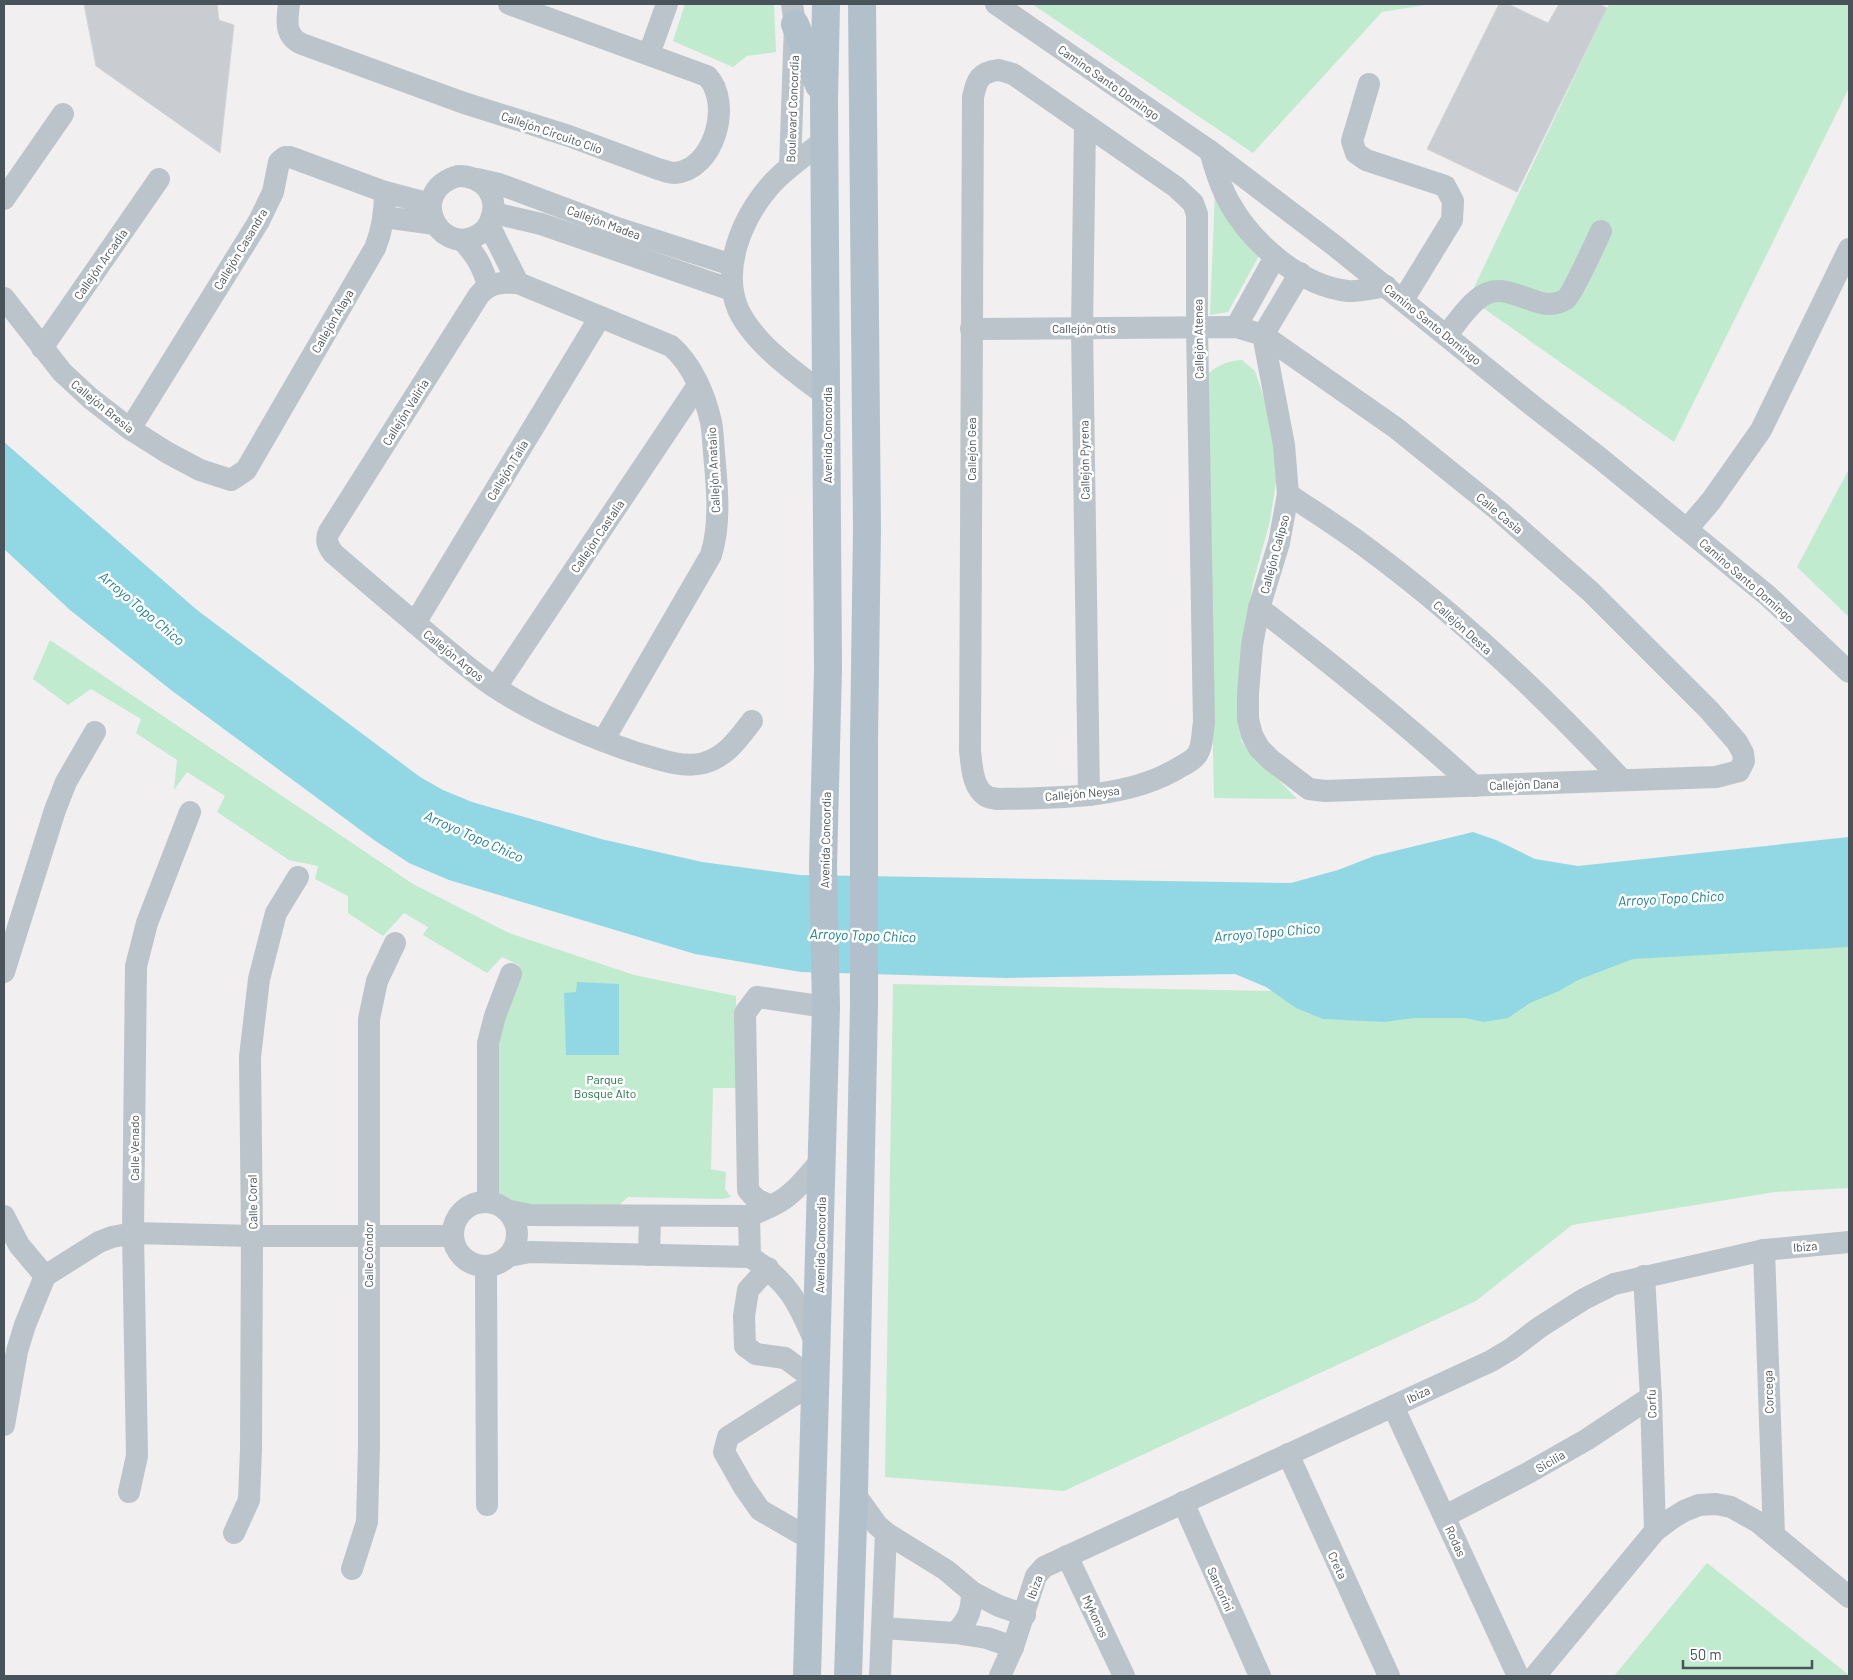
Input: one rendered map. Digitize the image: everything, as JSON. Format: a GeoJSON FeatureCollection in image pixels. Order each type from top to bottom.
{"type":"FeatureCollection","features":[{"type":"Feature","properties":{"kind":"main road","name":"Avenida Concordia"},"geometry":{"type":"LineString","coordinates":[[807,1676],[826,1007],[823,866],[828,669],[824,140],[826,4]]}},
{"type":"Feature","properties":{"kind":"main road"},"geometry":{"type":"LineString","coordinates":[[848,1676],[854,1493],[864,1005],[867,519],[862,66],[859,5]]}},
{"type":"Feature","properties":{"kind":"main road"},"geometry":{"type":"LineString","coordinates":[[794,14],[824,101]]}},
{"type":"Feature","properties":{"kind":"street","name":"Callejón Circuito Clío"},"geometry":{"type":"LineString","coordinates":[[289,4],[288,32],[291,37],[302,44],[464,103],[569,136],[637,162],[673,173],[688,169],[699,161],[709,147],[717,129],[720,116],[718,91],[714,83],[707,76],[509,4]]}},
{"type":"Feature","properties":{"kind":"street"},"geometry":{"type":"LineString","coordinates":[[649,54],[667,4]]}},
{"type":"Feature","properties":{"kind":"street","name":"Camino Santo Domingo"},"geometry":{"type":"LineString","coordinates":[[996,4],[1210,151],[1395,293],[1768,596],[1849,672]]}},
{"type":"Feature","properties":{"kind":"street","name":"Boulevard Concordia"},"geometry":{"type":"LineString","coordinates":[[794,14],[790,167],[770,186],[750,215],[741,234],[732,265],[732,290],[739,311],[762,344],[791,370],[827,396]]}},
{"type":"Feature","properties":{"kind":"street","name":"Callejón Atenea"},"geometry":{"type":"LineString","coordinates":[[973,97],[977,81],[982,75],[990,71],[999,70],[1013,74],[1176,187],[1193,203],[1198,214],[1197,328],[1204,723],[1198,753]]}},
{"type":"Feature","properties":{"kind":"street"},"geometry":{"type":"LineString","coordinates":[[1210,151],[1216,171],[1230,203],[1252,233],[1276,257],[1318,283],[1349,291],[1395,293],[1452,220],[1453,201],[1445,186],[1366,160],[1356,153],[1352,141],[1368,84]]}},
{"type":"Feature","properties":{"kind":"street","name":"Callejón Gea"},"geometry":{"type":"LineString","coordinates":[[973,97],[970,751],[972,772],[978,787],[986,796]]}},
{"type":"Feature","properties":{"kind":"street"},"geometry":{"type":"LineString","coordinates":[[4,199],[63,114]]}},
{"type":"Feature","properties":{"kind":"street","name":"Callejón Pyrena"},"geometry":{"type":"LineString","coordinates":[[1085,124],[1082,328],[1089,795]]}},
{"type":"Feature","properties":{"kind":"street"},"geometry":{"type":"LineString","coordinates":[[790,167],[824,140]]}},
{"type":"Feature","properties":{"kind":"street","name":"Callejón Casandra"},"geometry":{"type":"LineString","coordinates":[[130,429],[259,221],[273,192],[281,160],[290,157],[385,192]]}},
{"type":"Feature","properties":{"kind":"street"},"geometry":{"type":"LineString","coordinates":[[488,286],[476,255],[464,241],[442,232],[433,214],[434,194],[439,185],[448,179],[463,176],[477,179],[486,186],[491,195],[491,219],[518,283]]}},
{"type":"Feature","properties":{"kind":"street","name":"Callejón Arcadia"},"geometry":{"type":"LineString","coordinates":[[42,348],[159,179]]}},
{"type":"Feature","properties":{"kind":"street","name":"Callejón Madea"},"geometry":{"type":"LineString","coordinates":[[477,179],[499,184],[613,238],[732,290]]}},
{"type":"Feature","properties":{"kind":"street"},"geometry":{"type":"LineString","coordinates":[[385,192],[433,214]]}},
{"type":"Feature","properties":{"kind":"street","name":"Callejón Alaya"},"geometry":{"type":"LineString","coordinates":[[231,480],[246,470],[251,462],[375,248],[381,234],[385,192]]}},
{"type":"Feature","properties":{"kind":"street"},"geometry":{"type":"LineString","coordinates":[[384,217],[433,214]]}},
{"type":"Feature","properties":{"kind":"street"},"geometry":{"type":"LineString","coordinates":[[464,241],[478,235],[491,219]]}},
{"type":"Feature","properties":{"kind":"street","name":"Callejón Madea"},"geometry":{"type":"LineString","coordinates":[[491,219],[540,224],[613,238],[732,265]]}},
{"type":"Feature","properties":{"kind":"street"},"geometry":{"type":"LineString","coordinates":[[1447,335],[1467,309],[1480,296],[1497,290],[1513,293],[1540,303],[1557,304],[1568,298],[1601,231]]}},
{"type":"Feature","properties":{"kind":"street"},"geometry":{"type":"LineString","coordinates":[[1686,529],[1711,501],[1761,430],[1849,249]]}},
{"type":"Feature","properties":{"kind":"street"},"geometry":{"type":"LineString","coordinates":[[1236,327],[1276,257]]}},
{"type":"Feature","properties":{"kind":"street"},"geometry":{"type":"LineString","coordinates":[[1263,335],[1300,273]]}},
{"type":"Feature","properties":{"kind":"street","name":"Callejón Anatalio"},"geometry":{"type":"LineString","coordinates":[[488,286],[502,283],[518,283],[671,346],[684,359],[698,385],[711,422],[717,489],[715,542],[707,564],[603,741]]}},
{"type":"Feature","properties":{"kind":"street","name":"Callejón Valiria"},"geometry":{"type":"LineString","coordinates":[[326,540],[328,532],[479,294],[488,286]]}},
{"type":"Feature","properties":{"kind":"street","name":"Callejón Bresia"},"geometry":{"type":"LineString","coordinates":[[4,298],[62,372],[90,398],[130,429],[168,453],[200,470],[231,480]]}},
{"type":"Feature","properties":{"kind":"street","name":"Callejón Talía"},"geometry":{"type":"LineString","coordinates":[[415,623],[600,318]]}},
{"type":"Feature","properties":{"kind":"street","name":"Calle Casia"},"geometry":{"type":"LineString","coordinates":[[1197,328],[1236,327],[1263,335],[1396,428],[1499,512],[1591,592],[1709,710],[1737,742],[1743,753],[1744,761],[1738,772]]}},
{"type":"Feature","properties":{"kind":"street","name":"Callejón Otis"},"geometry":{"type":"LineString","coordinates":[[971,329],[1197,328]]}},
{"type":"Feature","properties":{"kind":"street","name":"Callejón Calipso"},"geometry":{"type":"LineString","coordinates":[[1263,335],[1282,435],[1288,494],[1279,543],[1259,608],[1252,645],[1248,719],[1252,735],[1259,748],[1271,760],[1309,789]]}},
{"type":"Feature","properties":{"kind":"street","name":"Callejón Castalia"},"geometry":{"type":"LineString","coordinates":[[496,687],[698,385]]}},
{"type":"Feature","properties":{"kind":"street","name":"Callejón Desta"},"geometry":{"type":"LineString","coordinates":[[1288,494],[1363,545],[1434,600],[1544,699],[1622,780]]}},
{"type":"Feature","properties":{"kind":"street","name":"Callejón Argos"},"geometry":{"type":"LineString","coordinates":[[326,540],[333,553],[469,668],[496,687],[547,716],[603,741],[644,755],[680,764],[702,763],[724,754],[752,721]]}},
{"type":"Feature","properties":{"kind":"street"},"geometry":{"type":"LineString","coordinates":[[1259,608],[1359,685],[1420,736],[1474,786]]}},
{"type":"Feature","properties":{"kind":"street"},"geometry":{"type":"LineString","coordinates":[[4,972],[55,810],[66,782],[95,732]]}},
{"type":"Feature","properties":{"kind":"street","name":"Callejón Neysa"},"geometry":{"type":"LineString","coordinates":[[986,796],[1007,799],[1089,795],[1123,790],[1163,776],[1198,753]]}},
{"type":"Feature","properties":{"kind":"street","name":"Callejón Dana"},"geometry":{"type":"LineString","coordinates":[[1309,789],[1344,792],[1716,777],[1738,772]]}},
{"type":"Feature","properties":{"kind":"street","name":"Calle Venado"},"geometry":{"type":"LineString","coordinates":[[129,1492],[137,1456],[133,1233],[136,966],[147,923],[190,812]]}},
{"type":"Feature","properties":{"kind":"street","name":"Calle Coral"},"geometry":{"type":"LineString","coordinates":[[234,1533],[249,1500],[251,1449],[252,1236],[250,1057],[259,979],[276,913],[298,877]]}},
{"type":"Feature","properties":{"kind":"street","name":"Calle Cóndor"},"geometry":{"type":"LineString","coordinates":[[352,1569],[367,1522],[369,1019],[377,981],[395,943]]}},
{"type":"Feature","properties":{"kind":"street"},"geometry":{"type":"LineString","coordinates":[[511,974],[495,1016],[488,1043],[497,1206],[513,1218],[517,1233],[514,1248],[502,1262],[486,1267],[473,1265],[463,1259],[455,1249],[452,1236],[453,1225],[458,1215],[466,1207],[477,1203],[497,1206],[530,1215],[749,1216],[790,1195],[822,1159]]}},
{"type":"Feature","properties":{"kind":"street"},"geometry":{"type":"LineString","coordinates":[[771,1206],[756,1199],[748,1190],[745,1013],[757,997],[826,1007]]}},
{"type":"Feature","properties":{"kind":"street"},"geometry":{"type":"LineString","coordinates":[[4,1216],[19,1245],[45,1276]]}},
{"type":"Feature","properties":{"kind":"street"},"geometry":{"type":"LineString","coordinates":[[649,1255],[650,1216]]}},
{"type":"Feature","properties":{"kind":"street"},"geometry":{"type":"LineString","coordinates":[[749,1216],[759,1263],[748,1290],[744,1316],[745,1346],[756,1354],[785,1358],[816,1381],[728,1436],[724,1452],[760,1510],[812,1540]]}},
{"type":"Feature","properties":{"kind":"street"},"geometry":{"type":"LineString","coordinates":[[4,1425],[17,1351],[25,1325],[45,1276],[99,1242],[133,1233],[252,1236],[452,1236]]}},
{"type":"Feature","properties":{"kind":"street","name":"Ibiza"},"geometry":{"type":"LineString","coordinates":[[1000,1676],[1025,1615],[1036,1576],[1044,1566],[1491,1361],[1584,1299],[1614,1284],[1764,1250],[1849,1242]]}},
{"type":"Feature","properties":{"kind":"street","name":"Corcega"},"geometry":{"type":"LineString","coordinates":[[1764,1250],[1774,1534]]}},
{"type":"Feature","properties":{"kind":"street"},"geometry":{"type":"LineString","coordinates":[[509,1256],[530,1252],[649,1255],[759,1263],[781,1280],[796,1299],[817,1346]]}},
{"type":"Feature","properties":{"kind":"street"},"geometry":{"type":"LineString","coordinates":[[486,1267],[487,1504]]}},
{"type":"Feature","properties":{"kind":"street","name":"Corfu"},"geometry":{"type":"LineString","coordinates":[[1644,1276],[1651,1397],[1655,1531]]}},
{"type":"Feature","properties":{"kind":"street","name":"Sicilia"},"geometry":{"type":"LineString","coordinates":[[1445,1516],[1561,1454],[1651,1397]]}},
{"type":"Feature","properties":{"kind":"street","name":"Rodas"},"geometry":{"type":"LineString","coordinates":[[1393,1406],[1518,1676]]}},
{"type":"Feature","properties":{"kind":"street","name":"Creta"},"geometry":{"type":"LineString","coordinates":[[1288,1454],[1389,1676]]}},
{"type":"Feature","properties":{"kind":"street","name":"Ibiza"},"geometry":{"type":"LineString","coordinates":[[854,1493],[886,1533],[946,1570],[972,1592],[1000,1606],[1025,1615]]}},
{"type":"Feature","properties":{"kind":"street","name":"Santorini"},"geometry":{"type":"LineString","coordinates":[[1183,1502],[1260,1676]]}},
{"type":"Feature","properties":{"kind":"street"},"geometry":{"type":"LineString","coordinates":[[1535,1676],[1655,1531],[1684,1511],[1699,1505],[1716,1504],[1731,1506],[1745,1513],[1774,1534],[1849,1597]]}},
{"type":"Feature","properties":{"kind":"street"},"geometry":{"type":"LineString","coordinates":[[880,1676],[886,1533]]}},
{"type":"Feature","properties":{"kind":"street","name":"Mykonos"},"geometry":{"type":"LineString","coordinates":[[1067,1556],[1124,1676]]}},
{"type":"Feature","properties":{"kind":"street"},"geometry":{"type":"LineString","coordinates":[[956,1633],[969,1618],[972,1592]]}},
{"type":"Feature","properties":{"kind":"street"},"geometry":{"type":"LineString","coordinates":[[883,1628],[956,1633],[987,1638],[1013,1647]]}},
{"type":"Feature","properties":{"kind":"green space"},"geometry":{"type":"Polygon","coordinates":[[[685,4],[774,4],[776,52],[747,56],[733,67],[673,41],[685,4]]]}},
{"type":"Feature","properties":{"kind":"green space"},"geometry":{"type":"Polygon","coordinates":[[[1032,4],[1431,4],[1382,12],[1253,153],[1032,4]]]}},
{"type":"Feature","properties":{"kind":"green space"},"geometry":{"type":"Polygon","coordinates":[[[1609,4],[1849,4],[1849,88],[1674,442],[1469,298],[1609,4]]]}},
{"type":"Feature","properties":{"kind":"green space"},"geometry":{"type":"Polygon","coordinates":[[[1215,191],[1259,256],[1228,312],[1210,315],[1215,191]]]}},
{"type":"Feature","properties":{"kind":"green space"},"geometry":{"type":"Polygon","coordinates":[[[1242,360],[1255,371],[1263,395],[1275,437],[1277,476],[1270,521],[1253,583],[1244,632],[1239,701],[1241,741],[1297,799],[1214,798],[1205,376],[1222,365],[1242,360]]]}},
{"type":"Feature","properties":{"kind":"green space"},"geometry":{"type":"Polygon","coordinates":[[[1849,469],[1849,617],[1797,567],[1849,469]]]}},
{"type":"Feature","properties":{"kind":"green space","name":"Parque Bosque Alto"},"geometry":{"type":"Polygon","coordinates":[[[50,640],[413,884],[509,933],[634,975],[736,996],[736,1088],[713,1088],[711,1169],[726,1172],[725,1189],[731,1197],[723,1199],[628,1197],[616,1208],[508,1204],[499,1196],[499,1043],[507,1004],[518,979],[519,965],[502,957],[487,973],[423,935],[428,927],[404,913],[383,936],[348,913],[348,896],[315,879],[318,866],[289,860],[217,812],[225,796],[187,772],[174,790],[177,760],[136,733],[141,719],[91,689],[68,705],[33,679],[50,640]]]}},
{"type":"Feature","properties":{"kind":"green space"},"geometry":{"type":"Polygon","coordinates":[[[1849,934],[1849,1188],[1775,1192],[1572,1225],[1476,1301],[1064,1491],[885,1477],[893,984],[1378,993],[1422,955],[1849,934]]]}},
{"type":"Feature","properties":{"kind":"green space"},"geometry":{"type":"Polygon","coordinates":[[[1707,1563],[1849,1675],[1849,1676],[1614,1676],[1707,1563]]]}},
{"type":"Feature","properties":{"kind":"water","name":"Arroyo Topo Chico"},"geometry":{"type":"Polygon","coordinates":[[[4,442],[197,610],[420,777],[443,790],[472,802],[601,839],[702,862],[800,875],[1291,883],[1338,870],[1374,856],[1473,832],[1496,840],[1535,859],[1578,866],[1849,837],[1849,947],[1633,959],[1578,980],[1559,991],[1530,1003],[1508,1018],[1484,1022],[1465,1018],[1414,1018],[1384,1022],[1323,1019],[1296,1008],[1266,987],[1235,974],[1006,978],[801,972],[695,954],[449,880],[409,863],[374,840],[171,690],[70,610],[4,549],[4,442]]]}},
{"type":"Feature","properties":{"kind":"water"},"geometry":{"type":"Polygon","coordinates":[[[577,982],[619,984],[619,1055],[566,1055],[564,993],[576,992],[577,982]]]}},
{"type":"Feature","properties":{"kind":"building"},"geometry":{"type":"Polygon","coordinates":[[[84,4],[217,4],[219,20],[234,25],[220,153],[96,66],[84,4]]]}},
{"type":"Feature","properties":{"kind":"building"},"geometry":{"type":"Polygon","coordinates":[[[1499,4],[1508,4],[1548,23],[1559,4],[1599,4],[1607,8],[1517,192],[1427,149],[1499,4]]]}}]}
